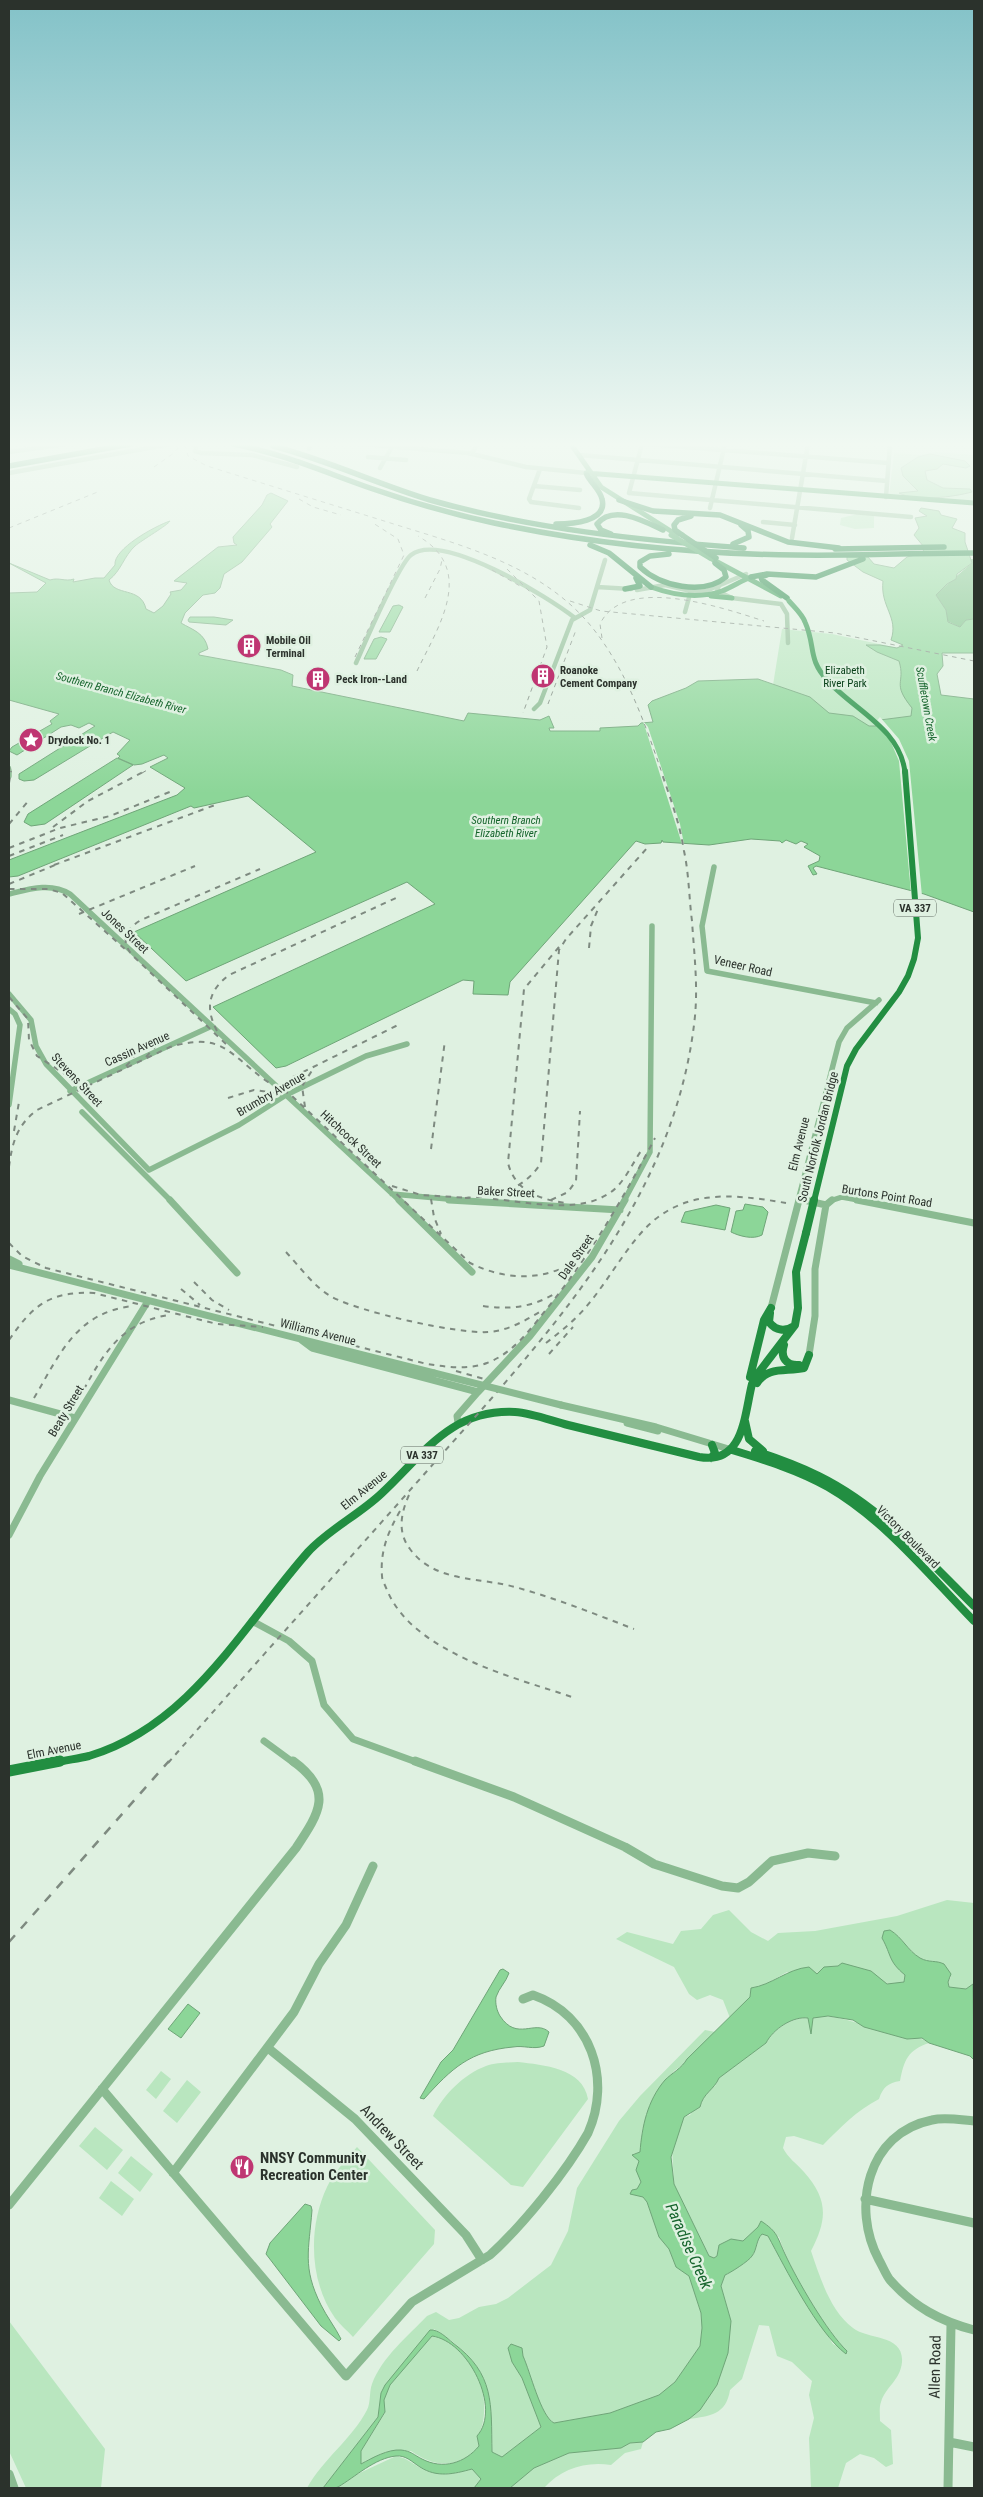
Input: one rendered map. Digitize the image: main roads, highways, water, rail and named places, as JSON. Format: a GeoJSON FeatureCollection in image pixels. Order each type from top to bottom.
{"type":"FeatureCollection","features":[{"type":"Feature","properties":{"kind":"highway"},"geometry":{"type":"LineString","coordinates":[[621,561],[651,587]]}},
{"type":"Feature","properties":{"kind":"highway"},"geometry":{"type":"LineString","coordinates":[[643,561],[640,565],[648,574],[663,581],[705,586],[717,584],[726,577],[724,570],[716,561]]}},
{"type":"Feature","properties":{"kind":"highway"},"geometry":{"type":"LineString","coordinates":[[746,576],[769,574],[806,578],[819,577],[856,561]]}},
{"type":"Feature","properties":{"kind":"highway"},"geometry":{"type":"LineString","coordinates":[[625,589],[636,588],[641,584],[626,566]]}},
{"type":"Feature","properties":{"kind":"highway"},"geometry":{"type":"LineString","coordinates":[[769,574],[761,578],[780,591],[788,600]]}},
{"type":"Feature","properties":{"kind":"main road","name":"VA 337"},"geometry":{"type":"LineString","coordinates":[[717,561],[773,588],[788,600]]}},
{"type":"Feature","properties":{"kind":"main road"},"geometry":{"type":"LineString","coordinates":[[717,561],[733,575],[730,581]]}},
{"type":"Feature","properties":{"kind":"main road","name":"VA 337"},"geometry":{"type":"LineString","coordinates":[[718,561],[728,564],[788,600]]}},
{"type":"Feature","properties":{"kind":"main road"},"geometry":{"type":"LineString","coordinates":[[726,589],[746,576]]}},
{"type":"Feature","properties":{"kind":"main road"},"geometry":{"type":"LineString","coordinates":[[699,594],[726,589],[746,582],[759,584]]}},
{"type":"Feature","properties":{"kind":"main road"},"geometry":{"type":"LineString","coordinates":[[651,587],[658,590],[732,598]]}},
{"type":"Feature","properties":{"kind":"main road","name":"South Norfolk Jordan Bridge"},"geometry":{"type":"LineString","coordinates":[[788,600],[807,625],[811,654],[817,669],[832,685],[885,729],[901,754],[904,765],[918,938],[915,960],[900,994],[857,1048],[848,1066],[795,1276],[798,1306],[796,1323]]}},
{"type":"Feature","properties":{"kind":"main road"},"geometry":{"type":"LineString","coordinates":[[710,1458],[726,1455],[733,1448],[753,1382],[764,1320],[771,1308],[769,1322],[773,1327],[784,1330],[796,1323]]}},
{"type":"Feature","properties":{"kind":"main road","name":"VA 337"},"geometry":{"type":"LineString","coordinates":[[753,1382],[767,1360],[786,1341],[796,1323]]}},
{"type":"Feature","properties":{"kind":"main road"},"geometry":{"type":"LineString","coordinates":[[753,1382],[764,1374],[786,1369],[804,1368],[810,1355],[801,1364],[787,1364],[781,1354],[786,1341]]}},
{"type":"Feature","properties":{"kind":"main road"},"geometry":{"type":"LineString","coordinates":[[767,1360],[786,1369]]}},
{"type":"Feature","properties":{"kind":"main road","name":"Elm Avenue"},"geometry":{"type":"LineString","coordinates":[[9,1771],[89,1756],[137,1735],[168,1714],[193,1693],[309,1551],[334,1528],[380,1495],[445,1432],[458,1422],[487,1414],[515,1412],[710,1458]]}},
{"type":"Feature","properties":{"kind":"main road"},"geometry":{"type":"LineString","coordinates":[[744,1414],[745,1430],[751,1442],[774,1456]]}},
{"type":"Feature","properties":{"kind":"main road"},"geometry":{"type":"LineString","coordinates":[[710,1458],[715,1452],[712,1444]]}},
{"type":"Feature","properties":{"kind":"main road","name":"Victory Boulevard"},"geometry":{"type":"LineString","coordinates":[[733,1448],[774,1456],[806,1468],[893,1527],[974,1606]]}},
{"type":"Feature","properties":{"kind":"main road","name":"Victory Boulevard"},"geometry":{"type":"LineString","coordinates":[[733,1448],[790,1468],[848,1496],[974,1621]]}},
{"type":"Feature","properties":{"kind":"water","name":"Southern Branch Elizabeth River"},"geometry":{"type":"Polygon","coordinates":[[[116,561],[124,561],[109,580],[116,588],[139,597],[146,609],[154,613],[163,606],[171,594],[170,592],[181,590],[187,583],[174,581],[200,561],[243,561],[224,574],[220,588],[215,593],[203,595],[185,613],[181,623],[204,639],[208,649],[199,653],[199,655],[281,670],[293,675],[292,686],[464,721],[468,713],[540,720],[549,716],[554,728],[549,728],[550,731],[600,731],[600,728],[638,726],[641,723],[653,722],[648,705],[652,701],[686,688],[698,681],[758,679],[810,697],[829,713],[853,716],[869,726],[876,726],[880,720],[911,716],[912,708],[902,693],[899,661],[866,645],[897,648],[903,645],[891,640],[893,625],[884,598],[883,581],[863,572],[848,561],[871,561],[874,564],[894,568],[903,561],[971,561],[972,563],[957,574],[956,579],[947,584],[936,595],[946,610],[948,622],[960,627],[966,620],[974,619],[974,653],[942,653],[943,666],[937,674],[941,695],[974,699],[974,912],[924,894],[816,866],[813,868],[817,874],[813,875],[808,866],[819,861],[820,856],[804,847],[808,844],[801,841],[796,844],[786,840],[782,843],[780,841],[751,839],[709,845],[663,842],[662,840],[661,843],[645,844],[636,841],[510,982],[508,995],[473,994],[474,981],[463,980],[286,1066],[276,1068],[213,1007],[435,904],[407,882],[186,981],[134,932],[316,852],[248,796],[194,808],[191,806],[18,876],[9,877],[9,860],[177,795],[185,788],[150,767],[168,758],[164,755],[142,764],[134,765],[118,758],[120,756],[117,754],[130,740],[113,732],[34,780],[24,781],[19,779],[19,774],[95,726],[89,723],[79,728],[71,725],[61,727],[17,755],[9,751],[12,747],[52,724],[50,721],[59,714],[9,700],[9,593],[37,592],[46,583],[9,563],[50,580],[74,579],[73,582],[104,578],[115,565],[116,561]]]}},
{"type":"Feature","properties":{"kind":"water"},"geometry":{"type":"Polygon","coordinates":[[[399,605],[403,607],[390,632],[379,632],[393,606],[399,605]]]}},
{"type":"Feature","properties":{"kind":"water"},"geometry":{"type":"Polygon","coordinates":[[[190,617],[214,617],[233,620],[226,625],[189,622],[190,617]]]}},
{"type":"Feature","properties":{"kind":"water"},"geometry":{"type":"Polygon","coordinates":[[[381,637],[387,639],[376,659],[364,659],[374,639],[381,637]]]}},
{"type":"Feature","properties":{"kind":"water"},"geometry":{"type":"Polygon","coordinates":[[[117,758],[133,765],[45,824],[31,826],[24,822],[28,814],[117,758]]]}},
{"type":"Feature","properties":{"kind":"water"},"geometry":{"type":"Polygon","coordinates":[[[745,1204],[763,1207],[768,1212],[762,1235],[750,1237],[731,1232],[736,1211],[743,1210],[745,1204]]]}},
{"type":"Feature","properties":{"kind":"water"},"geometry":{"type":"Polygon","coordinates":[[[716,1205],[730,1208],[725,1230],[681,1222],[685,1212],[716,1205]]]}},
{"type":"Feature","properties":{"kind":"water","name":"Paradise Creek"},"geometry":{"type":"Polygon","coordinates":[[[890,1930],[894,1933],[920,1958],[944,1964],[951,1974],[948,1982],[949,1987],[966,1989],[973,1984],[974,2060],[970,2056],[929,2043],[922,2038],[907,2039],[864,2027],[853,2020],[828,2016],[813,2018],[811,2034],[808,2018],[796,2019],[778,2028],[766,2043],[719,2078],[701,2102],[700,2107],[684,2117],[671,2157],[674,2184],[709,2256],[714,2258],[717,2256],[719,2245],[731,2239],[743,2241],[758,2227],[761,2221],[767,2225],[776,2235],[805,2291],[822,2319],[847,2351],[846,2354],[835,2344],[813,2316],[768,2236],[762,2234],[754,2254],[739,2267],[725,2275],[721,2286],[731,2321],[728,2353],[717,2385],[700,2410],[689,2419],[670,2429],[656,2432],[643,2442],[630,2443],[621,2448],[569,2453],[534,2468],[510,2488],[474,2488],[481,2479],[472,2469],[452,2473],[433,2473],[406,2458],[396,2456],[380,2460],[338,2487],[323,2488],[378,2417],[381,2393],[385,2385],[430,2330],[442,2334],[467,2355],[477,2366],[484,2378],[490,2405],[492,2452],[502,2457],[541,2427],[522,2378],[512,2362],[508,2348],[511,2344],[522,2348],[523,2356],[540,2403],[549,2419],[554,2423],[610,2413],[659,2395],[675,2382],[700,2346],[701,2313],[689,2276],[676,2267],[669,2249],[659,2237],[647,2202],[643,2197],[630,2194],[632,2190],[637,2189],[641,2182],[636,2170],[639,2161],[632,2155],[640,2152],[646,2114],[650,2105],[665,2080],[750,1997],[751,1988],[766,1984],[801,1968],[809,1967],[817,1974],[824,1967],[838,1966],[842,1963],[871,1971],[887,1984],[904,1982],[905,1975],[893,1962],[882,1938],[884,1931],[890,1930]],[[432,2336],[390,2385],[384,2400],[385,2412],[361,2451],[361,2464],[386,2452],[396,2450],[410,2452],[422,2459],[438,2464],[453,2463],[467,2457],[479,2446],[477,2436],[484,2424],[486,2409],[483,2393],[469,2362],[458,2350],[445,2341],[432,2336]]]}},
{"type":"Feature","properties":{"kind":"water"},"geometry":{"type":"Polygon","coordinates":[[[503,1969],[509,1973],[496,1997],[499,2014],[506,2024],[513,2028],[538,2028],[549,2032],[544,2046],[498,2049],[473,2057],[453,2070],[424,2099],[420,2098],[441,2062],[453,2050],[500,1970],[503,1969]]]}},
{"type":"Feature","properties":{"kind":"water"},"geometry":{"type":"Polygon","coordinates":[[[188,2004],[200,2013],[181,2038],[168,2029],[188,2004]]]}},
{"type":"Feature","properties":{"kind":"water"},"geometry":{"type":"Polygon","coordinates":[[[305,2204],[311,2206],[312,2210],[308,2258],[311,2280],[321,2305],[341,2339],[339,2341],[321,2326],[266,2254],[270,2243],[305,2204]]]}},
{"type":"Feature","properties":{"kind":"railway"},"geometry":{"type":"LineString","coordinates":[[355,657],[401,561]]}},
{"type":"Feature","properties":{"kind":"railway"},"geometry":{"type":"LineString","coordinates":[[425,598],[440,569],[442,561]]}},
{"type":"Feature","properties":{"kind":"railway"},"geometry":{"type":"LineString","coordinates":[[417,671],[442,618],[448,600],[449,582],[446,565],[443,561]]}},
{"type":"Feature","properties":{"kind":"railway"},"geometry":{"type":"LineString","coordinates":[[500,561],[547,586],[570,604],[591,626],[614,660],[633,696],[662,773]]}},
{"type":"Feature","properties":{"kind":"railway"},"geometry":{"type":"LineString","coordinates":[[507,569],[539,601],[547,647],[523,713]]}},
{"type":"Feature","properties":{"kind":"railway"},"geometry":{"type":"LineString","coordinates":[[492,570],[520,586]]}},
{"type":"Feature","properties":{"kind":"railway"},"geometry":{"type":"LineString","coordinates":[[610,612],[630,600],[652,597],[702,603],[764,621]]}},
{"type":"Feature","properties":{"kind":"railway"},"geometry":{"type":"LineString","coordinates":[[570,601],[601,611],[610,612]]}},
{"type":"Feature","properties":{"kind":"railway"},"geometry":{"type":"LineString","coordinates":[[602,638],[600,624],[610,612]]}},
{"type":"Feature","properties":{"kind":"railway"},"geometry":{"type":"LineString","coordinates":[[610,612],[835,633],[974,661]]}},
{"type":"Feature","properties":{"kind":"railway"},"geometry":{"type":"LineString","coordinates":[[548,704],[576,630]]}},
{"type":"Feature","properties":{"kind":"railway"},"geometry":{"type":"LineString","coordinates":[[9,765],[11,772]]}},
{"type":"Feature","properties":{"kind":"railway"},"geometry":{"type":"LineString","coordinates":[[142,773],[149,769]]}},
{"type":"Feature","properties":{"kind":"railway"},"geometry":{"type":"LineString","coordinates":[[53,827],[88,801],[145,771]]}},
{"type":"Feature","properties":{"kind":"railway"},"geometry":{"type":"LineString","coordinates":[[168,1763],[516,1370],[559,1318],[598,1263],[633,1207],[662,1147],[683,1083],[696,1004],[695,956],[686,860],[677,821],[661,771]]}},
{"type":"Feature","properties":{"kind":"railway"},"geometry":{"type":"LineString","coordinates":[[9,783],[11,772]]}},
{"type":"Feature","properties":{"kind":"railway"},"geometry":{"type":"LineString","coordinates":[[9,848],[60,828],[110,816],[172,791]]}},
{"type":"Feature","properties":{"kind":"railway"},"geometry":{"type":"LineString","coordinates":[[9,824],[30,799]]}},
{"type":"Feature","properties":{"kind":"railway"},"geometry":{"type":"LineString","coordinates":[[54,865],[215,805]]}},
{"type":"Feature","properties":{"kind":"railway"},"geometry":{"type":"LineString","coordinates":[[9,856],[63,835]]}},
{"type":"Feature","properties":{"kind":"railway"},"geometry":{"type":"LineString","coordinates":[[520,1184],[541,1163],[559,950],[566,939],[648,847]]}},
{"type":"Feature","properties":{"kind":"railway"},"geometry":{"type":"LineString","coordinates":[[9,884],[60,863]]}},
{"type":"Feature","properties":{"kind":"railway"},"geometry":{"type":"LineString","coordinates":[[83,912],[195,866]]}},
{"type":"Feature","properties":{"kind":"railway"},"geometry":{"type":"LineString","coordinates":[[226,1044],[132,955],[126,944],[126,935],[141,920],[260,869]]}},
{"type":"Feature","properties":{"kind":"railway"},"geometry":{"type":"LineString","coordinates":[[9,889],[48,889],[62,893],[83,912]]}},
{"type":"Feature","properties":{"kind":"railway"},"geometry":{"type":"LineString","coordinates":[[217,1031],[211,1015],[211,1000],[217,987],[229,975],[398,897]]}},
{"type":"Feature","properties":{"kind":"railway"},"geometry":{"type":"LineString","coordinates":[[589,948],[591,926],[598,909]]}},
{"type":"Feature","properties":{"kind":"railway"},"geometry":{"type":"LineString","coordinates":[[79,914],[83,912]]}},
{"type":"Feature","properties":{"kind":"railway"},"geometry":{"type":"LineString","coordinates":[[83,912],[126,950]]}},
{"type":"Feature","properties":{"kind":"railway"},"geometry":{"type":"LineString","coordinates":[[520,1184],[511,1173],[508,1163],[524,989],[559,947]]}},
{"type":"Feature","properties":{"kind":"railway"},"geometry":{"type":"LineString","coordinates":[[9,997],[28,1019],[29,1040],[37,1056],[71,1078],[81,1089]]}},
{"type":"Feature","properties":{"kind":"railway"},"geometry":{"type":"LineString","coordinates":[[293,1077],[400,1024]]}},
{"type":"Feature","properties":{"kind":"railway"},"geometry":{"type":"LineString","coordinates":[[146,1057],[155,1047],[157,1039]]}},
{"type":"Feature","properties":{"kind":"railway"},"geometry":{"type":"LineString","coordinates":[[431,1149],[445,1040]]}},
{"type":"Feature","properties":{"kind":"railway"},"geometry":{"type":"LineString","coordinates":[[81,1089],[170,1047],[187,1043],[213,1043],[232,1053],[265,1080],[292,1096],[470,1263],[499,1273],[513,1276],[528,1276],[556,1271],[583,1257]]}},
{"type":"Feature","properties":{"kind":"railway"},"geometry":{"type":"LineString","coordinates":[[126,1066],[132,1060],[137,1049]]}},
{"type":"Feature","properties":{"kind":"railway"},"geometry":{"type":"LineString","coordinates":[[305,1107],[302,1086],[313,1069]]}},
{"type":"Feature","properties":{"kind":"railway"},"geometry":{"type":"LineString","coordinates":[[9,1167],[14,1142],[20,1128],[30,1116],[37,1110],[81,1089]]}},
{"type":"Feature","properties":{"kind":"railway"},"geometry":{"type":"LineString","coordinates":[[81,1089],[85,1094]]}},
{"type":"Feature","properties":{"kind":"railway"},"geometry":{"type":"LineString","coordinates":[[228,1098],[254,1090],[282,1094]]}},
{"type":"Feature","properties":{"kind":"railway"},"geometry":{"type":"LineString","coordinates":[[14,1131],[19,1102]]}},
{"type":"Feature","properties":{"kind":"railway"},"geometry":{"type":"LineString","coordinates":[[551,1200],[568,1192],[576,1181],[580,1111]]}},
{"type":"Feature","properties":{"kind":"railway"},"geometry":{"type":"LineString","coordinates":[[9,1243],[22,1256],[46,1268],[427,1364],[472,1367],[487,1363],[505,1353],[520,1341],[539,1319],[591,1249],[655,1138]]}},
{"type":"Feature","properties":{"kind":"railway"},"geometry":{"type":"LineString","coordinates":[[493,1199],[554,1205],[584,1203],[598,1199],[616,1188],[643,1148]]}},
{"type":"Feature","properties":{"kind":"railway"},"geometry":{"type":"LineString","coordinates":[[467,1198],[487,1196],[520,1184]]}},
{"type":"Feature","properties":{"kind":"railway"},"geometry":{"type":"LineString","coordinates":[[520,1184],[537,1196],[565,1203]]}},
{"type":"Feature","properties":{"kind":"railway"},"geometry":{"type":"LineString","coordinates":[[392,1186],[421,1195],[467,1198]]}},
{"type":"Feature","properties":{"kind":"railway"},"geometry":{"type":"LineString","coordinates":[[546,1343],[581,1312],[599,1291],[636,1239],[652,1222],[668,1210],[704,1198],[744,1197],[786,1203]]}},
{"type":"Feature","properties":{"kind":"railway"},"geometry":{"type":"LineString","coordinates":[[431,1199],[434,1217],[441,1234]]}},
{"type":"Feature","properties":{"kind":"railway"},"geometry":{"type":"LineString","coordinates":[[286,1252],[313,1282],[332,1297],[364,1309],[409,1321],[474,1332],[488,1332],[509,1328],[541,1311]]}},
{"type":"Feature","properties":{"kind":"railway"},"geometry":{"type":"LineString","coordinates":[[194,1282],[212,1300],[229,1310]]}},
{"type":"Feature","properties":{"kind":"railway"},"geometry":{"type":"LineString","coordinates":[[181,1289],[200,1305]]}},
{"type":"Feature","properties":{"kind":"railway"},"geometry":{"type":"LineString","coordinates":[[9,1340],[35,1309],[54,1298],[79,1293],[94,1293],[217,1324],[263,1327]]}},
{"type":"Feature","properties":{"kind":"railway"},"geometry":{"type":"LineString","coordinates":[[483,1306],[503,1308],[521,1306],[539,1302],[556,1293]]}},
{"type":"Feature","properties":{"kind":"railway"},"geometry":{"type":"LineString","coordinates":[[34,1398],[62,1351],[83,1327],[97,1317],[113,1310],[132,1306]]}},
{"type":"Feature","properties":{"kind":"railway"},"geometry":{"type":"LineString","coordinates":[[73,1409],[100,1362],[121,1337],[134,1327],[169,1315]]}},
{"type":"Feature","properties":{"kind":"railway"},"geometry":{"type":"LineString","coordinates":[[549,1354],[573,1327]]}},
{"type":"Feature","properties":{"kind":"railway"},"geometry":{"type":"LineString","coordinates":[[456,1371],[484,1379]]}},
{"type":"Feature","properties":{"kind":"railway"},"geometry":{"type":"LineString","coordinates":[[409,1495],[402,1516],[403,1536],[410,1549],[420,1560],[432,1568],[458,1577],[530,1591],[634,1629]]}},
{"type":"Feature","properties":{"kind":"railway"},"geometry":{"type":"LineString","coordinates":[[400,1511],[392,1526],[382,1558],[382,1578],[400,1612],[419,1630],[441,1646],[467,1660],[522,1681],[572,1697]]}},
{"type":"Feature","properties":{"kind":"railway"},"geometry":{"type":"LineString","coordinates":[[9,1942],[169,1761]]}},
{"type":"Feature","properties":{"kind":"place","name":"Mobile Oil Terminal"},"geometry":{"type":"Point","coordinates":[249,646]}},
{"type":"Feature","properties":{"kind":"place","name":"Roanoke Cement Company"},"geometry":{"type":"Point","coordinates":[543,676]}},
{"type":"Feature","properties":{"kind":"place","name":"Peck Iron--Land"},"geometry":{"type":"Point","coordinates":[318,679]}},
{"type":"Feature","properties":{"kind":"place","name":"Drydock No. 1"},"geometry":{"type":"Point","coordinates":[31,740]}},
{"type":"Feature","properties":{"kind":"place","name":"NNSY Community Recreation Center"},"geometry":{"type":"Point","coordinates":[242,2167]}},
{"type":"Feature","properties":{"kind":"park label","name":"Elizabeth River Park"},"geometry":{"type":"Point","coordinates":[845,676]}},
{"type":"Feature","properties":{"kind":"water label","name":"Scuffletown Creek"},"geometry":{"type":"Point","coordinates":[926,704]}}]}
